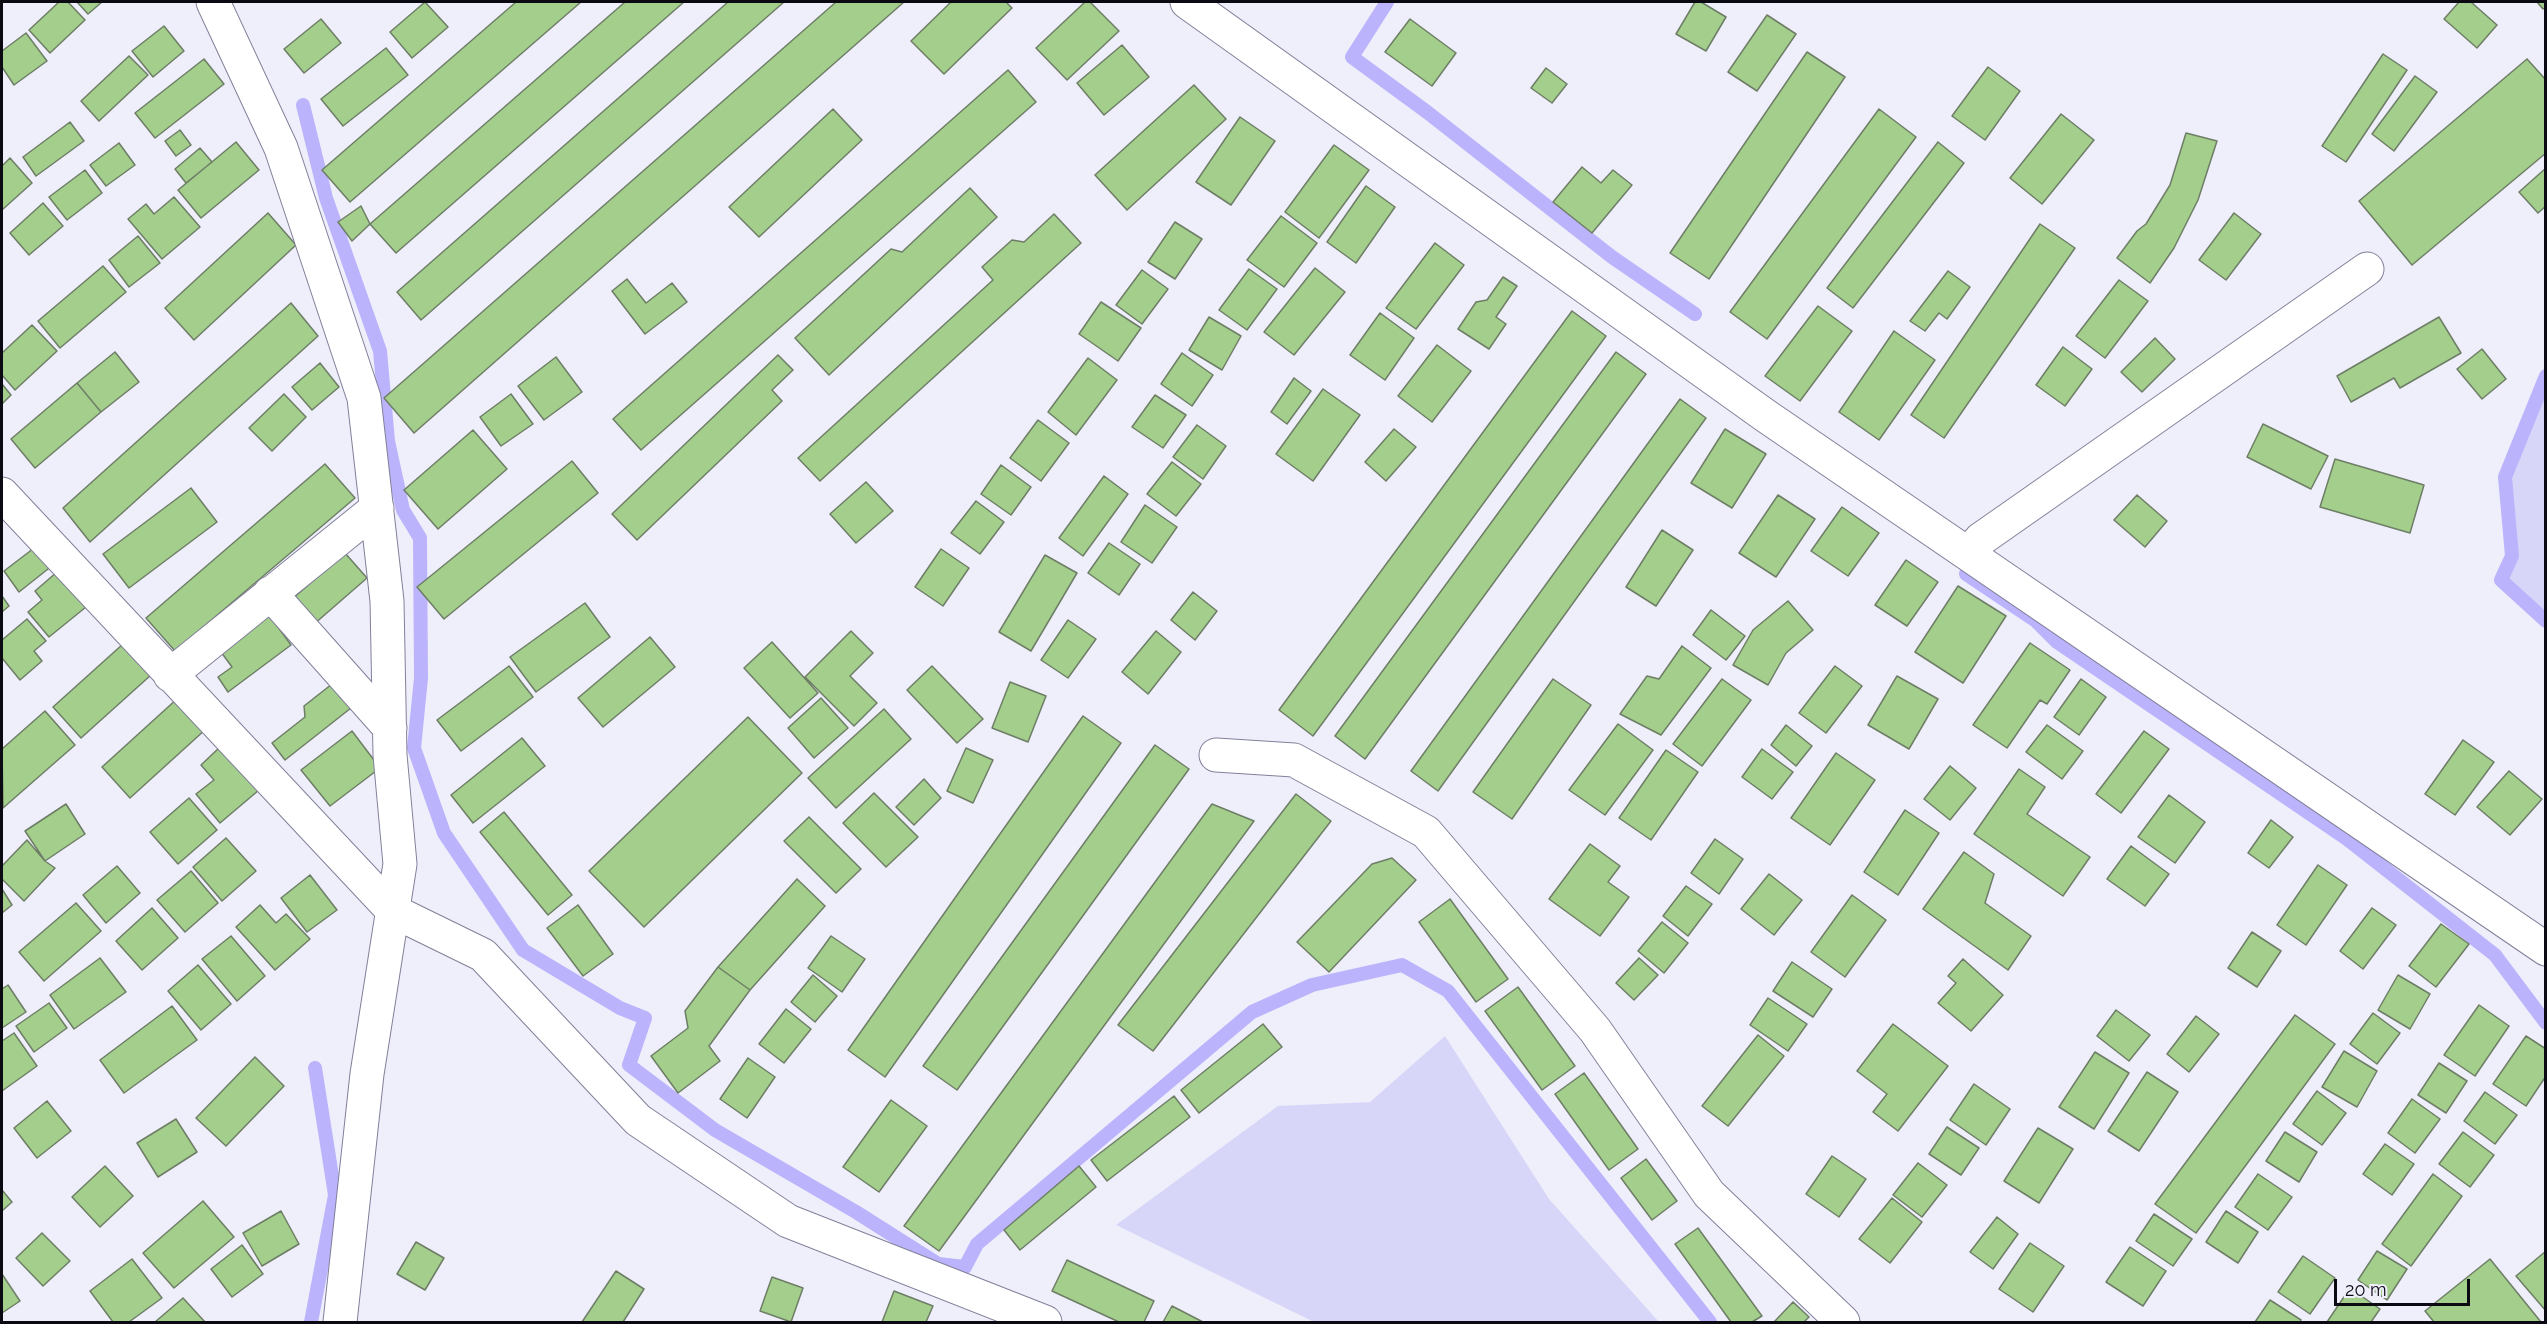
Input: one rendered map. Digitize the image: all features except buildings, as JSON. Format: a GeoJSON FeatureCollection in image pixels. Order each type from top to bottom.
{"type":"FeatureCollection","features":[{"type":"Feature","properties":{"kind":"street"},"geometry":{"type":"LineString","coordinates":[[213,2],[281,148],[364,398],[387,601],[390,728],[400,864],[367,1074],[340,1323]]}},
{"type":"Feature","properties":{"kind":"street"},"geometry":{"type":"LineString","coordinates":[[1187,2],[1766,416],[2546,949]]}},
{"type":"Feature","properties":{"kind":"street"},"geometry":{"type":"LineString","coordinates":[[1969,553],[1981,539],[2367,269]]}},
{"type":"Feature","properties":{"kind":"street"},"geometry":{"type":"LineString","coordinates":[[2,494],[393,911],[483,955],[638,1120],[788,1221],[1045,1323]]}},
{"type":"Feature","properties":{"kind":"street"},"geometry":{"type":"LineString","coordinates":[[170,675],[377,508]]}},
{"type":"Feature","properties":{"kind":"street"},"geometry":{"type":"LineString","coordinates":[[270,593],[390,728]]}},
{"type":"Feature","properties":{"kind":"street"},"geometry":{"type":"LineString","coordinates":[[1216,755],[1294,760],[1426,832],[1595,1030],[1710,1194],[1843,1323]]}},
{"type":"Feature","properties":{"kind":"shaded area"},"geometry":{"type":"Polygon","coordinates":[[[2545,376],[2545,621],[2501,580],[2512,556],[2505,477],[2545,376]]]}},
{"type":"Feature","properties":{"kind":"shaded area"},"geometry":{"type":"Polygon","coordinates":[[[1445,1036],[1549,1199],[1659,1322],[1314,1322],[1116,1225],[1278,1106],[1370,1102],[1445,1036]]]}},
{"type":"Feature","properties":{"kind":"waterway"},"geometry":{"type":"LineString","coordinates":[[1387,2],[1352,57],[1427,112],[1612,257],[1695,314]]}},
{"type":"Feature","properties":{"kind":"waterway"},"geometry":{"type":"LineString","coordinates":[[303,105],[326,198],[380,351],[388,441],[403,510],[420,538],[421,678],[414,748],[444,833],[523,950],[620,1008],[645,1018],[629,1065],[715,1130],[856,1212],[938,1264],[965,1267],[977,1244],[1252,1012],[1312,985],[1402,965],[1448,991],[1710,1322]]}},
{"type":"Feature","properties":{"kind":"waterway"},"geometry":{"type":"LineString","coordinates":[[2546,376],[2505,477],[2512,556],[2501,580],[2546,621]]}},
{"type":"Feature","properties":{"kind":"waterway"},"geometry":{"type":"LineString","coordinates":[[1966,574],[2036,621],[2057,642],[2347,839],[2495,955],[2546,1023]]}},
{"type":"Feature","properties":{"kind":"waterway"},"geometry":{"type":"LineString","coordinates":[[311,1322],[335,1195],[315,1068]]}}]}
